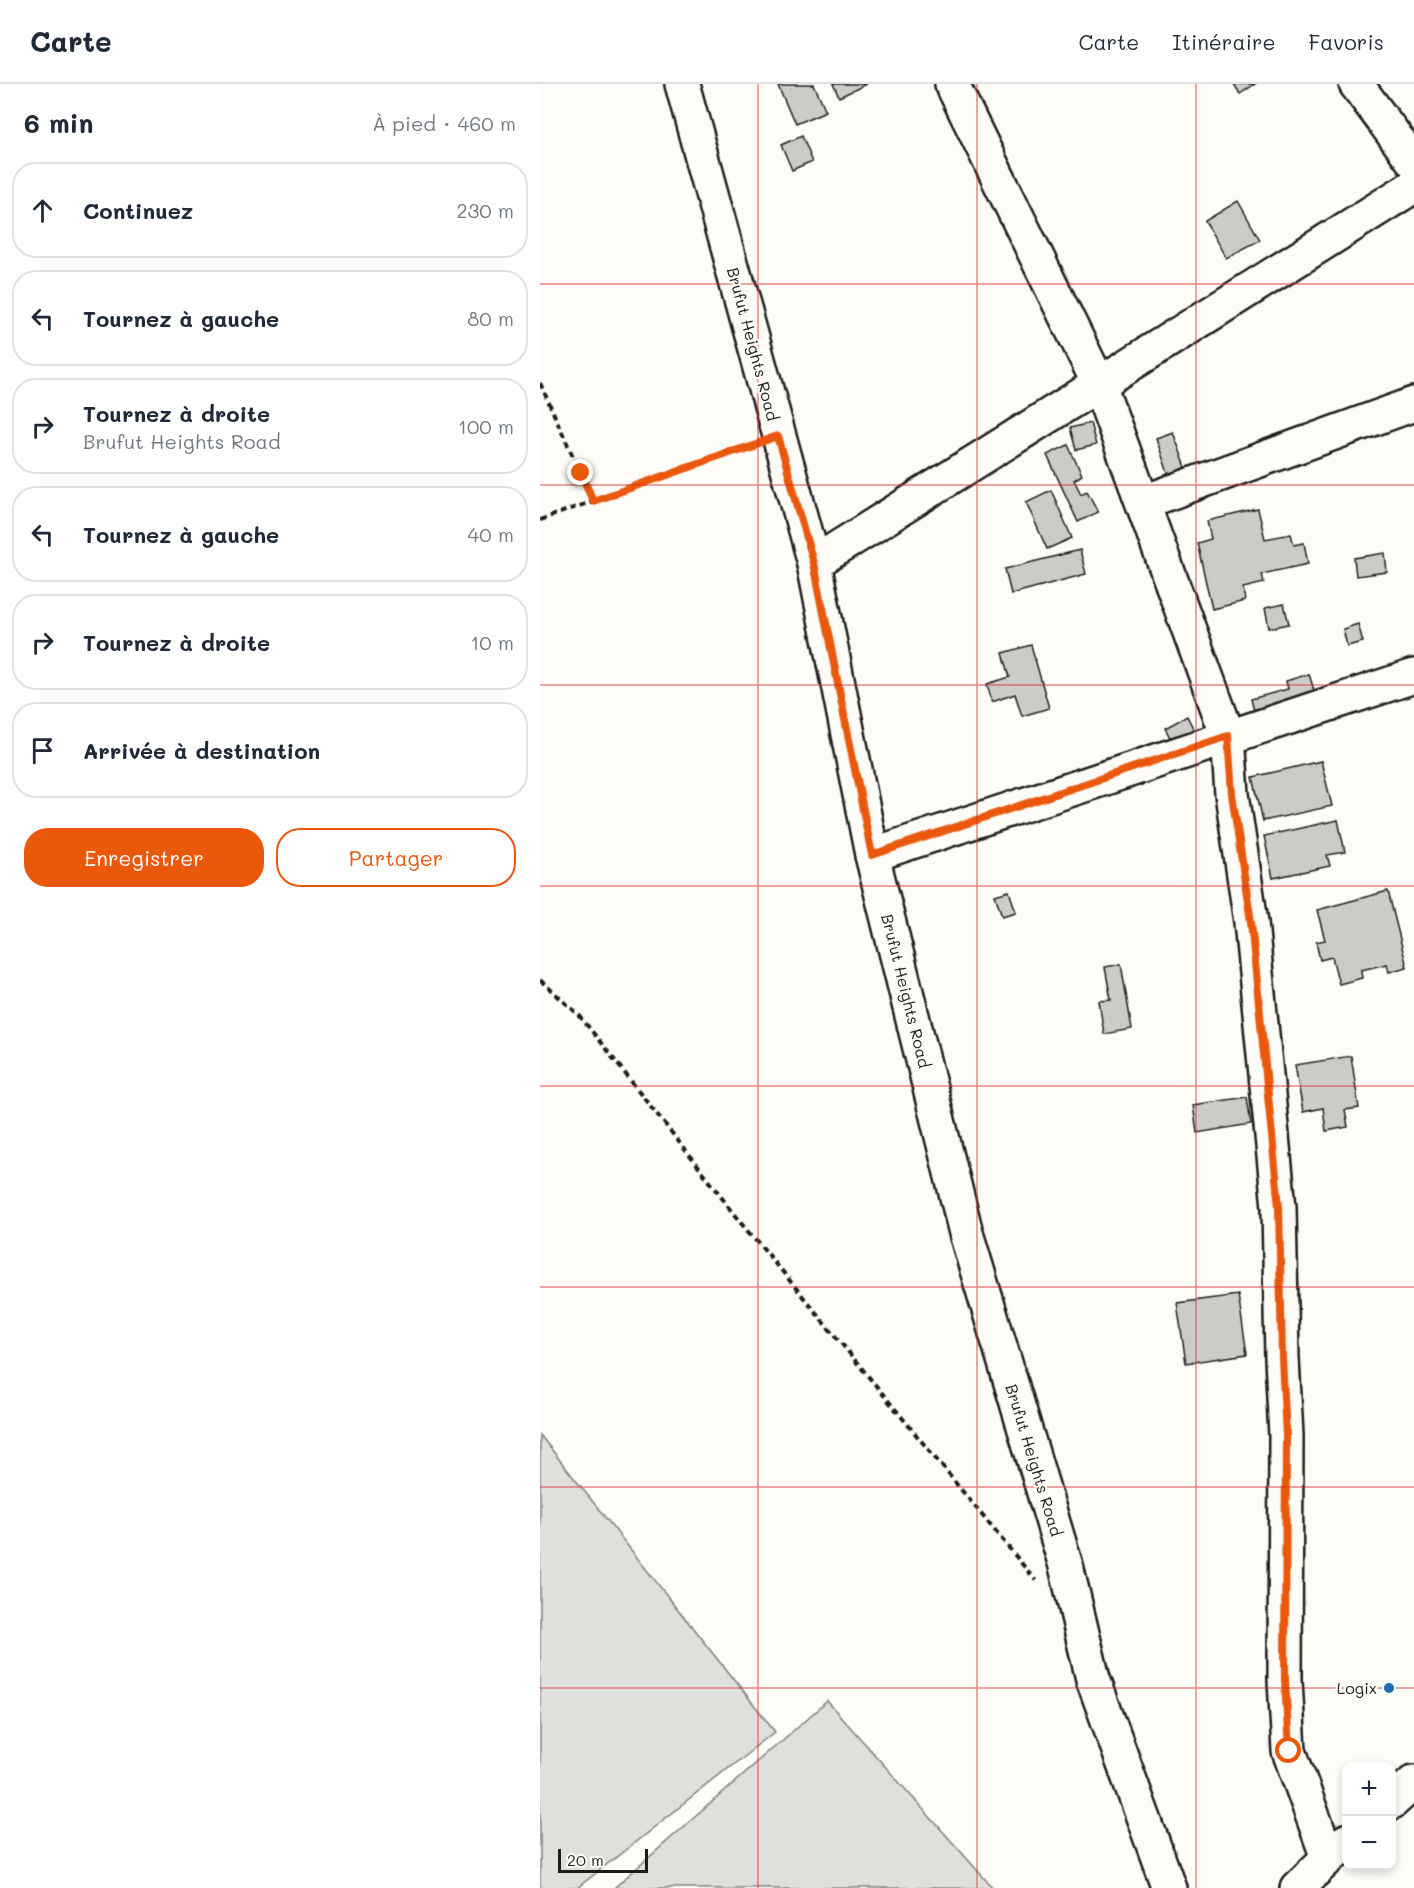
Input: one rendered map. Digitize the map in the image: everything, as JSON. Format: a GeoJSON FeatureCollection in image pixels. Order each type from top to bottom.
{"type":"FeatureCollection","features":[{"type":"Feature","properties":{"kind":"street","name":"Brufut Heights Road"},"geometry":{"type":"LineString","coordinates":[[682,84],[814,563],[872,855],[966,1233],[1066,1566],[1093,1679],[1169,1888]]}},
{"type":"Feature","properties":{"kind":"street"},"geometry":{"type":"LineString","coordinates":[[952,84],[1099,384],[1228,736],[1232,794],[1251,922],[1279,1207],[1286,1436],[1285,1669],[1289,1751],[1337,1850],[1297,1888]]}},
{"type":"Feature","properties":{"kind":"street"},"geometry":{"type":"LineString","coordinates":[[1356,84],[1414,162]]}},
{"type":"Feature","properties":{"kind":"street"},"geometry":{"type":"LineString","coordinates":[[814,563],[1414,186]]}},
{"type":"Feature","properties":{"kind":"street"},"geometry":{"type":"LineString","coordinates":[[1144,502],[1414,404]]}},
{"type":"Feature","properties":{"kind":"street"},"geometry":{"type":"LineString","coordinates":[[872,855],[1414,676]]}},
{"type":"Feature","properties":{"kind":"street"},"geometry":{"type":"LineString","coordinates":[[1396,1798],[1414,1782]]}},
{"type":"Feature","properties":{"kind":"path"},"geometry":{"type":"LineString","coordinates":[[540,383],[593,501]]}},
{"type":"Feature","properties":{"kind":"path"},"geometry":{"type":"LineString","coordinates":[[540,520],[778,436]]}},
{"type":"Feature","properties":{"kind":"path"},"geometry":{"type":"LineString","coordinates":[[540,980],[579,1015],[741,1221],[1039,1585]]}},
{"type":"Feature","properties":{"kind":"shaded area"},"geometry":{"type":"Polygon","coordinates":[[[540,1435],[775,1732],[577,1888],[540,1888],[540,1435]]]}},
{"type":"Feature","properties":{"kind":"shaded area"},"geometry":{"type":"Polygon","coordinates":[[[827,1701],[993,1888],[614,1888],[827,1701]]]}},
{"type":"Feature","properties":{"kind":"building"},"geometry":{"type":"Polygon","coordinates":[[[778,84],[814,84],[826,111],[795,124],[778,84]]]}},
{"type":"Feature","properties":{"kind":"building"},"geometry":{"type":"Polygon","coordinates":[[[833,84],[867,84],[839,97],[833,84]]]}},
{"type":"Feature","properties":{"kind":"building"},"geometry":{"type":"Polygon","coordinates":[[[1234,84],[1255,84],[1240,94],[1234,84]]]}},
{"type":"Feature","properties":{"kind":"building"},"geometry":{"type":"Polygon","coordinates":[[[801,136],[812,162],[792,171],[781,145],[801,136]]]}},
{"type":"Feature","properties":{"kind":"building"},"geometry":{"type":"Polygon","coordinates":[[[1238,201],[1260,240],[1226,258],[1205,221],[1238,201]]]}},
{"type":"Feature","properties":{"kind":"building"},"geometry":{"type":"Polygon","coordinates":[[[1090,423],[1096,445],[1076,450],[1070,428],[1090,423]]]}},
{"type":"Feature","properties":{"kind":"building"},"geometry":{"type":"Polygon","coordinates":[[[1173,432],[1187,470],[1169,476],[1156,438],[1173,432]]]}},
{"type":"Feature","properties":{"kind":"building"},"geometry":{"type":"Polygon","coordinates":[[[1068,445],[1082,475],[1074,480],[1081,494],[1087,491],[1098,512],[1078,522],[1047,455],[1068,445]]]}},
{"type":"Feature","properties":{"kind":"building"},"geometry":{"type":"Polygon","coordinates":[[[1051,490],[1072,538],[1047,549],[1026,502],[1051,490]]]}},
{"type":"Feature","properties":{"kind":"building"},"geometry":{"type":"Polygon","coordinates":[[[1258,509],[1265,539],[1291,534],[1294,545],[1304,543],[1308,564],[1262,574],[1264,583],[1243,588],[1245,601],[1212,609],[1197,543],[1211,539],[1207,521],[1258,509]]]}},
{"type":"Feature","properties":{"kind":"building"},"geometry":{"type":"Polygon","coordinates":[[[1080,550],[1086,574],[1011,594],[1005,569],[1080,550]]]}},
{"type":"Feature","properties":{"kind":"building"},"geometry":{"type":"Polygon","coordinates":[[[1385,553],[1387,572],[1356,576],[1354,558],[1385,553]]]}},
{"type":"Feature","properties":{"kind":"building"},"geometry":{"type":"Polygon","coordinates":[[[1284,604],[1289,624],[1269,628],[1265,608],[1284,604]]]}},
{"type":"Feature","properties":{"kind":"building"},"geometry":{"type":"Polygon","coordinates":[[[1358,624],[1363,642],[1347,646],[1343,629],[1358,624]]]}},
{"type":"Feature","properties":{"kind":"building"},"geometry":{"type":"Polygon","coordinates":[[[1031,645],[1049,708],[1022,716],[1015,694],[992,702],[987,684],[1010,677],[1003,653],[1031,645]]]}},
{"type":"Feature","properties":{"kind":"building"},"geometry":{"type":"Polygon","coordinates":[[[1309,674],[1316,697],[1255,715],[1251,699],[1288,689],[1286,681],[1309,674]]]}},
{"type":"Feature","properties":{"kind":"building"},"geometry":{"type":"Polygon","coordinates":[[[1187,716],[1196,734],[1174,745],[1165,728],[1187,716]]]}},
{"type":"Feature","properties":{"kind":"building"},"geometry":{"type":"Polygon","coordinates":[[[1321,761],[1332,806],[1263,821],[1253,777],[1321,761]]]}},
{"type":"Feature","properties":{"kind":"building"},"geometry":{"type":"Polygon","coordinates":[[[1338,820],[1345,852],[1327,855],[1330,866],[1273,878],[1264,836],[1338,820]]]}},
{"type":"Feature","properties":{"kind":"building"},"geometry":{"type":"Polygon","coordinates":[[[1009,891],[1016,912],[1002,916],[995,895],[1009,891]]]}},
{"type":"Feature","properties":{"kind":"building"},"geometry":{"type":"Polygon","coordinates":[[[1388,891],[1407,967],[1389,972],[1387,964],[1361,970],[1362,978],[1339,984],[1332,957],[1320,960],[1316,942],[1325,940],[1317,910],[1388,891]]]}},
{"type":"Feature","properties":{"kind":"building"},"geometry":{"type":"Polygon","coordinates":[[[1121,964],[1132,1029],[1104,1034],[1099,1001],[1111,1000],[1105,967],[1121,964]]]}},
{"type":"Feature","properties":{"kind":"building"},"geometry":{"type":"Polygon","coordinates":[[[1351,1056],[1359,1108],[1345,1110],[1348,1127],[1326,1131],[1323,1108],[1303,1112],[1295,1065],[1351,1056]]]}},
{"type":"Feature","properties":{"kind":"building"},"geometry":{"type":"Polygon","coordinates":[[[1247,1097],[1251,1124],[1197,1133],[1193,1105],[1247,1097]]]}},
{"type":"Feature","properties":{"kind":"building"},"geometry":{"type":"Polygon","coordinates":[[[1238,1295],[1247,1354],[1186,1363],[1177,1303],[1238,1295]]]}},
{"type":"Feature","properties":{"kind":"place","name":"Logix"},"geometry":{"type":"Point","coordinates":[1389,1688]}},
{"type":"Feature","properties":{"kind":"route"},"geometry":{"type":"LineString","coordinates":[[581,473],[593,501],[778,436],[814,563],[872,855],[1228,736],[1232,794],[1251,922],[1279,1207],[1286,1436],[1285,1680],[1289,1751]]}}]}
